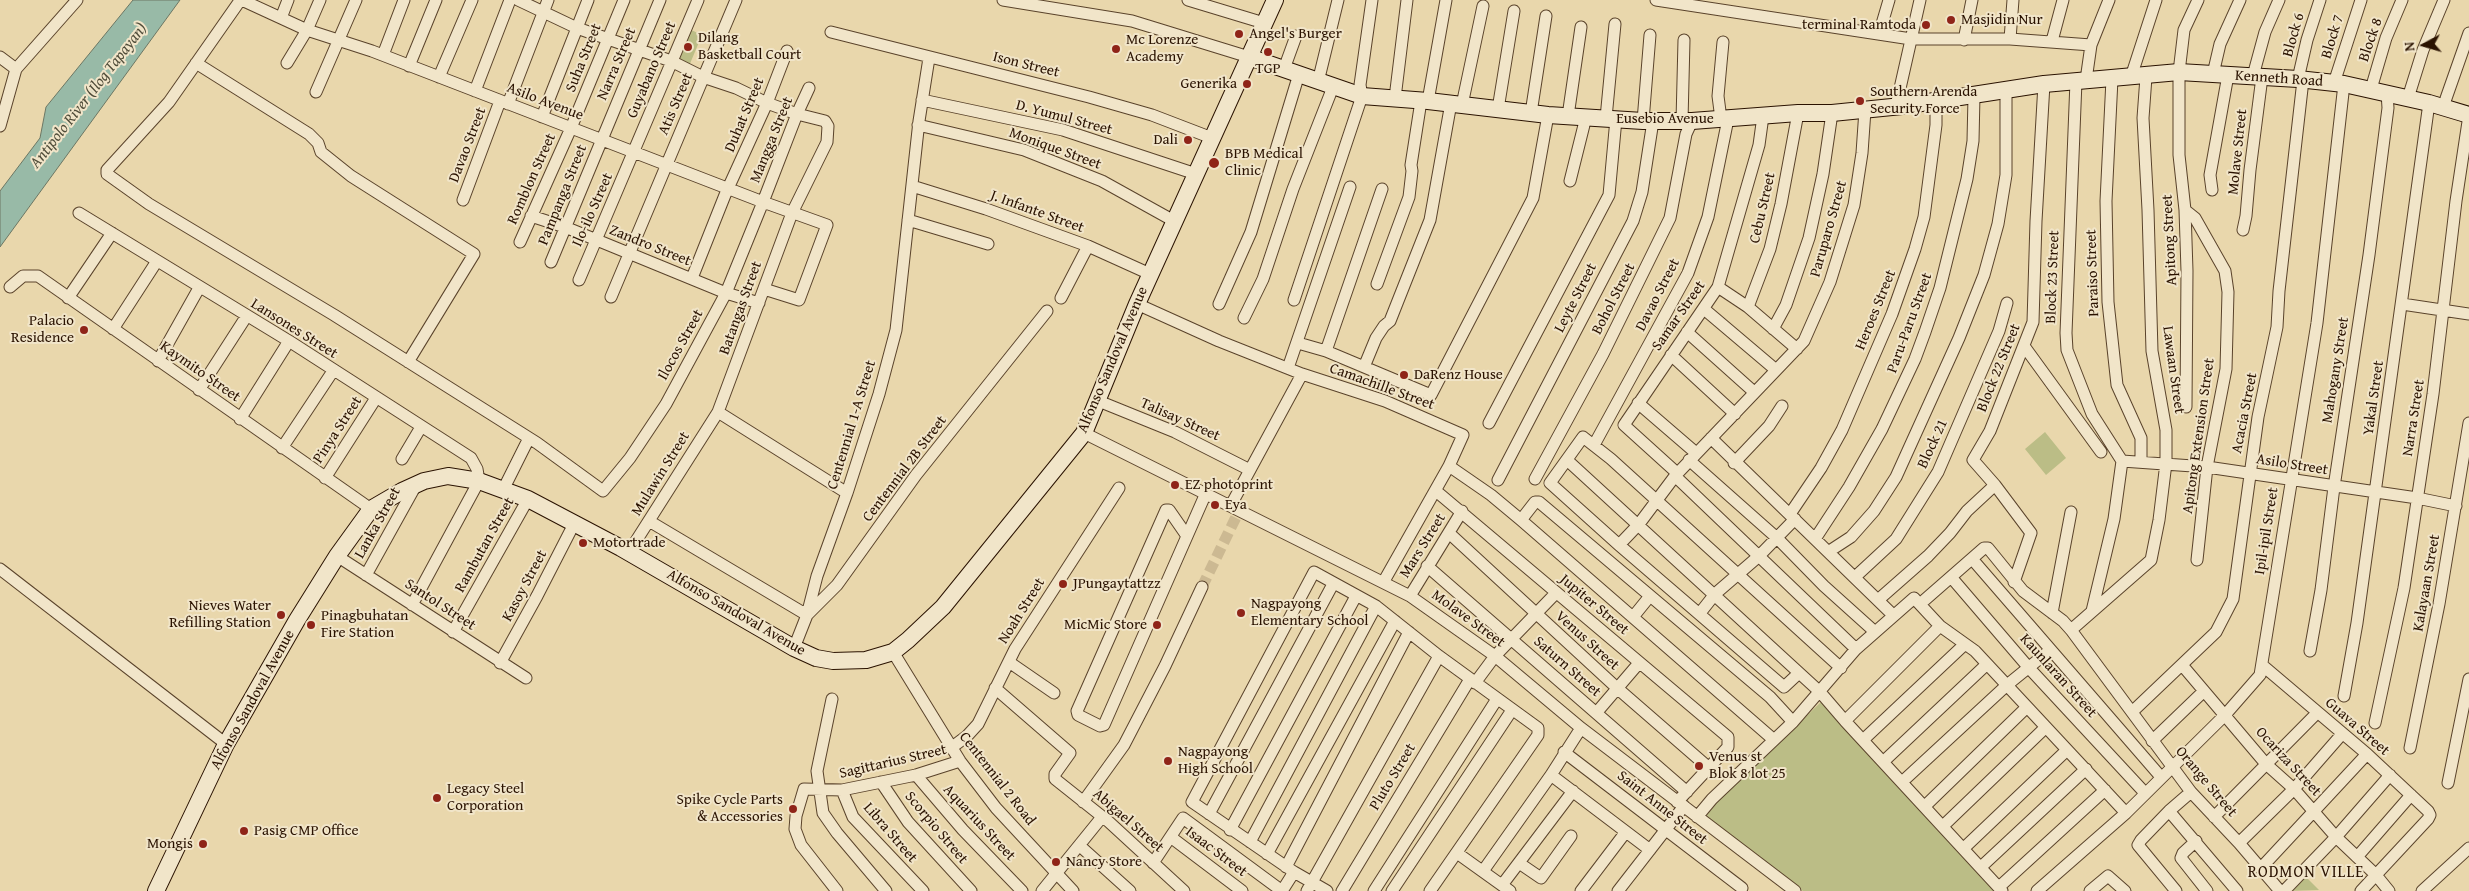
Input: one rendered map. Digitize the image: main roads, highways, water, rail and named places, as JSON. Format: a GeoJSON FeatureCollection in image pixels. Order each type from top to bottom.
{"type":"FeatureCollection","features":[{"type":"Feature","properties":{"kind":"main road","name":"Alfonso Sandoval Avenue"},"geometry":{"type":"LineString","coordinates":[[156,891],[226,744],[297,620],[337,556],[371,509],[416,485],[448,476],[479,481],[504,488],[575,522],[794,648],[816,658],[833,661],[866,660],[893,652],[943,607],[1084,433],[1096,400],[1150,274],[1275,0]]}},
{"type":"Feature","properties":{"kind":"main road","name":"Eusebio Avenue"},"geometry":{"type":"LineString","coordinates":[[1249,57],[1362,96],[1456,104],[1548,115],[1648,121],[1687,121],[1865,110],[2081,80]]}},
{"type":"Feature","properties":{"kind":"main road","name":"Kenneth Road"},"geometry":{"type":"LineString","coordinates":[[2081,80],[2139,77],[2179,72],[2300,79],[2371,89],[2469,115]]}},
{"type":"Feature","properties":{"kind":"water","name":"Antipolo River (Ilog Tapayan)"},"geometry":{"type":"Polygon","coordinates":[[[133,0],[180,0],[0,247],[0,191],[40,138],[46,107],[133,0]]]}},
{"type":"Feature","properties":{"kind":"tunnel"},"geometry":{"type":"LineString","coordinates":[[1202,587],[1238,513]]}},
{"type":"Feature","properties":{"kind":"place","name":"Masjidin Nur"},"geometry":{"type":"Point","coordinates":[1951,20]}},
{"type":"Feature","properties":{"kind":"place","name":"terminal Ramtoda"},"geometry":{"type":"Point","coordinates":[1926,25]}},
{"type":"Feature","properties":{"kind":"place","name":"Angel's Burger"},"geometry":{"type":"Point","coordinates":[1239,34]}},
{"type":"Feature","properties":{"kind":"place","name":"Dilang Basketball Court"},"geometry":{"type":"Point","coordinates":[688,47]}},
{"type":"Feature","properties":{"kind":"place","name":"Mc Lorenze Academy"},"geometry":{"type":"Point","coordinates":[1116,49]}},
{"type":"Feature","properties":{"kind":"place","name":"TGP"},"geometry":{"type":"Point","coordinates":[1268,52]}},
{"type":"Feature","properties":{"kind":"place","name":"Generika"},"geometry":{"type":"Point","coordinates":[1247,84]}},
{"type":"Feature","properties":{"kind":"place","name":"Southern Arenda Security Force"},"geometry":{"type":"Point","coordinates":[1860,101]}},
{"type":"Feature","properties":{"kind":"place","name":"Dali"},"geometry":{"type":"Point","coordinates":[1188,140]}},
{"type":"Feature","properties":{"kind":"place","name":"BPB Medical Clinic"},"geometry":{"type":"Point","coordinates":[1214,163]}},
{"type":"Feature","properties":{"kind":"place","name":"Palacio Residence"},"geometry":{"type":"Point","coordinates":[84,330]}},
{"type":"Feature","properties":{"kind":"place","name":"DaRenz House"},"geometry":{"type":"Point","coordinates":[1404,375]}},
{"type":"Feature","properties":{"kind":"place","name":"EZ photoprint"},"geometry":{"type":"Point","coordinates":[1175,485]}},
{"type":"Feature","properties":{"kind":"place","name":"Eya"},"geometry":{"type":"Point","coordinates":[1215,505]}},
{"type":"Feature","properties":{"kind":"place","name":"Motortrade"},"geometry":{"type":"Point","coordinates":[583,543]}},
{"type":"Feature","properties":{"kind":"place","name":"JPungaytattzz"},"geometry":{"type":"Point","coordinates":[1063,584]}},
{"type":"Feature","properties":{"kind":"place","name":"Nagpayong Elementary School"},"geometry":{"type":"Point","coordinates":[1241,613]}},
{"type":"Feature","properties":{"kind":"place","name":"Nieves Water Refilling Station"},"geometry":{"type":"Point","coordinates":[281,615]}},
{"type":"Feature","properties":{"kind":"place","name":"Pinagbuhatan Fire Station"},"geometry":{"type":"Point","coordinates":[311,625]}},
{"type":"Feature","properties":{"kind":"place","name":"MicMic Store"},"geometry":{"type":"Point","coordinates":[1157,625]}},
{"type":"Feature","properties":{"kind":"place","name":"Nagpayong High School"},"geometry":{"type":"Point","coordinates":[1168,761]}},
{"type":"Feature","properties":{"kind":"place","name":"Venus st Blok 8 lot 25"},"geometry":{"type":"Point","coordinates":[1699,766]}},
{"type":"Feature","properties":{"kind":"place","name":"Legacy Steel Corporation"},"geometry":{"type":"Point","coordinates":[437,798]}},
{"type":"Feature","properties":{"kind":"place","name":"Spike Cycle Parts & Accessories"},"geometry":{"type":"Point","coordinates":[793,809]}},
{"type":"Feature","properties":{"kind":"place","name":"Pasig CMP Office"},"geometry":{"type":"Point","coordinates":[244,831]}},
{"type":"Feature","properties":{"kind":"place","name":"Mongis"},"geometry":{"type":"Point","coordinates":[203,844]}},
{"type":"Feature","properties":{"kind":"place","name":"Nancy Store"},"geometry":{"type":"Point","coordinates":[1056,862]}},
{"type":"Feature","properties":{"kind":"district","name":"RODMON VILLE"},"geometry":{"type":"Point","coordinates":[2306,873]}}]}
